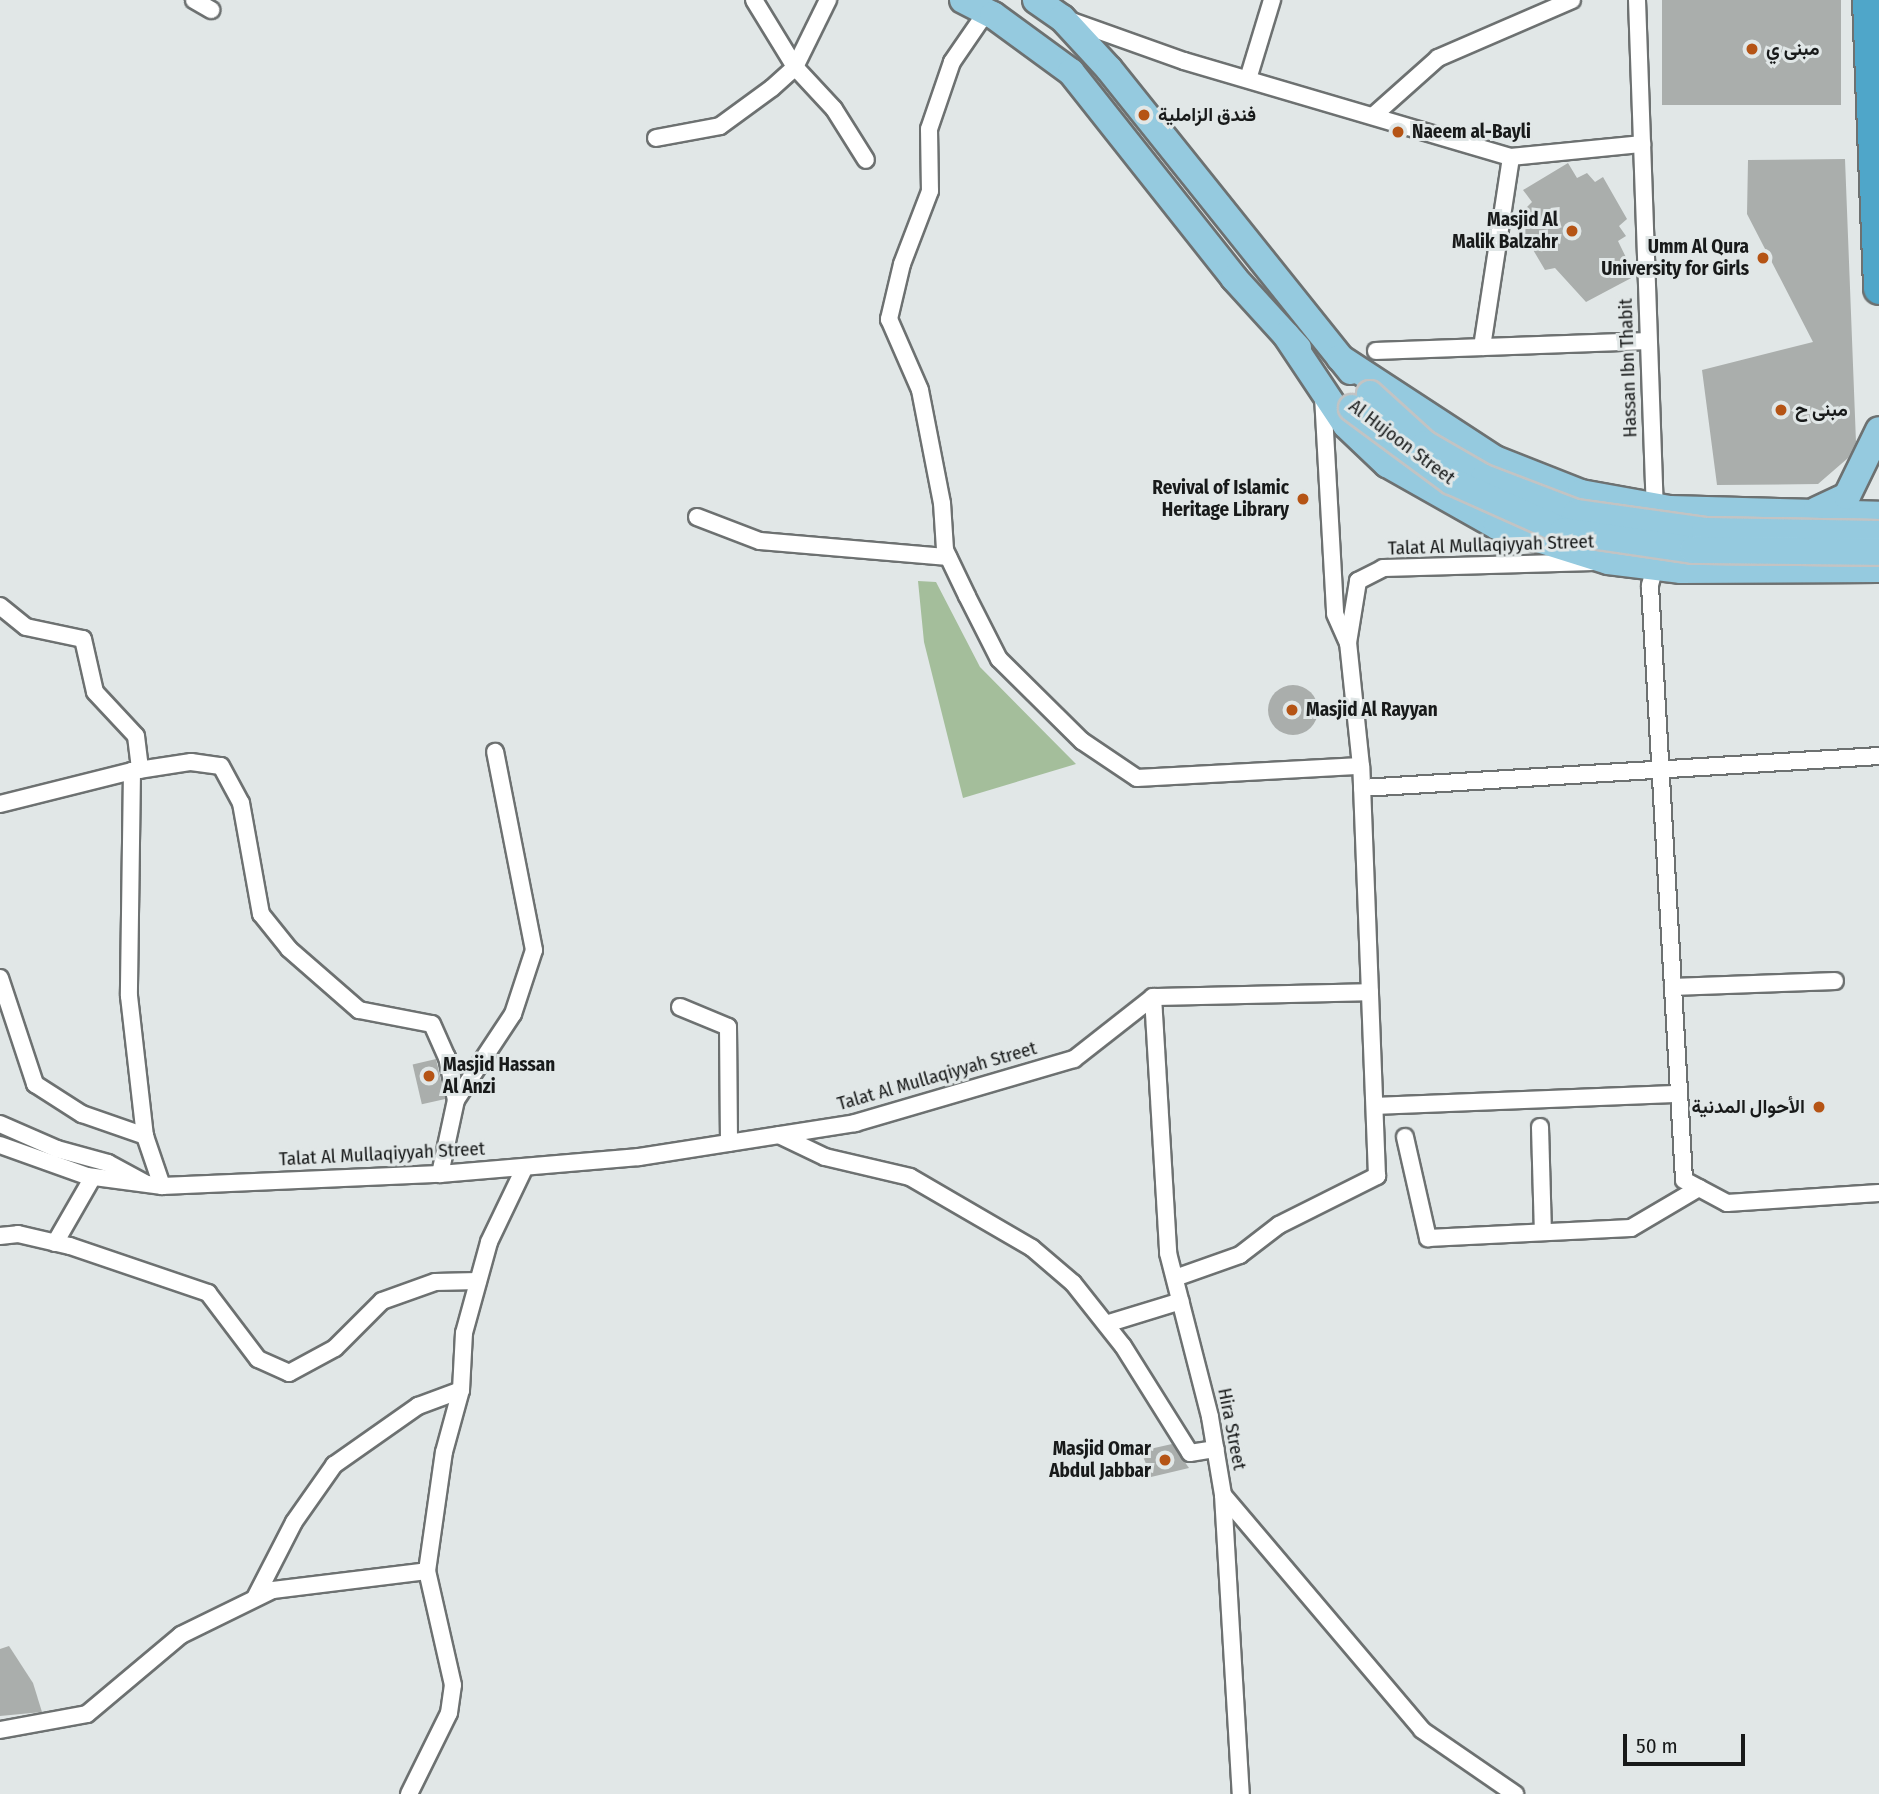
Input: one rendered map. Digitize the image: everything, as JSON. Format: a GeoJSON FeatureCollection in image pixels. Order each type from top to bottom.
{"type":"FeatureCollection","features":[{"type":"Feature","properties":{"kind":"highway"},"geometry":{"type":"LineString","coordinates":[[1868,0],[1879,289]]}},
{"type":"Feature","properties":{"kind":"main road","name":"Al Hujoon Street"},"geometry":{"type":"LineString","coordinates":[[1036,0],[1062,18],[1109,69],[1340,358],[1361,401],[1425,444],[1472,471],[1576,513],[1705,531],[1879,534]]}},
{"type":"Feature","properties":{"kind":"main road","name":"Al Hujoon Street"},"geometry":{"type":"LineString","coordinates":[[975,6],[1071,72],[1286,335],[1451,481],[1563,531],[1693,550],[1879,552]]}},
{"type":"Feature","properties":{"kind":"main road"},"geometry":{"type":"LineString","coordinates":[[1286,335],[1346,425],[1387,464],[1497,526],[1608,561],[1657,567],[1879,569]]}},
{"type":"Feature","properties":{"kind":"main road"},"geometry":{"type":"LineString","coordinates":[[1340,358],[1495,459],[1581,493],[1655,506],[1879,515]]}},
{"type":"Feature","properties":{"kind":"main road"},"geometry":{"type":"LineString","coordinates":[[1809,513],[1847,496],[1879,430]]}},
{"type":"Feature","properties":{"kind":"street"},"geometry":{"type":"LineString","coordinates":[[194,0],[211,10]]}},
{"type":"Feature","properties":{"kind":"street"},"geometry":{"type":"LineString","coordinates":[[754,0],[795,67],[834,110],[866,160]]}},
{"type":"Feature","properties":{"kind":"street"},"geometry":{"type":"LineString","coordinates":[[656,138],[720,126],[795,67],[828,0]]}},
{"type":"Feature","properties":{"kind":"street"},"geometry":{"type":"LineString","coordinates":[[1248,79],[1272,0]]}},
{"type":"Feature","properties":{"kind":"street"},"geometry":{"type":"LineString","coordinates":[[1373,116],[1438,58],[1572,0]]}},
{"type":"Feature","properties":{"kind":"street","name":"Hassan Ibn Thabit"},"geometry":{"type":"LineString","coordinates":[[1637,0],[1657,567],[1650,586],[1684,1180],[1699,1188]]}},
{"type":"Feature","properties":{"kind":"street"},"geometry":{"type":"LineString","coordinates":[[975,6],[929,129],[930,191],[901,264],[889,319],[920,390],[948,557],[999,659],[1082,741],[1137,778],[1361,766]]}},
{"type":"Feature","properties":{"kind":"street"},"geometry":{"type":"LineString","coordinates":[[1062,18],[1248,79],[1511,157],[1642,144]]}},
{"type":"Feature","properties":{"kind":"street"},"geometry":{"type":"LineString","coordinates":[[1482,347],[1511,157]]}},
{"type":"Feature","properties":{"kind":"street"},"geometry":{"type":"LineString","coordinates":[[1376,351],[1648,341]]}},
{"type":"Feature","properties":{"kind":"street","name":"Talat Al Mullaqiyyah Street"},"geometry":{"type":"LineString","coordinates":[[1322,389],[1335,614],[1348,643]]}},
{"type":"Feature","properties":{"kind":"street"},"geometry":{"type":"LineString","coordinates":[[697,517],[760,541],[948,557]]}},
{"type":"Feature","properties":{"kind":"street","name":"Talat Al Mullaqiyyah Street"},"geometry":{"type":"LineString","coordinates":[[1175,1278],[1240,1255],[1279,1225],[1377,1176],[1361,766],[1348,643],[1358,581],[1383,568],[1608,561]]}},
{"type":"Feature","properties":{"kind":"street"},"geometry":{"type":"LineString","coordinates":[[0,606],[26,627],[83,639],[95,692],[136,736],[129,996],[145,1136],[154,1185]]}},
{"type":"Feature","properties":{"kind":"street"},"geometry":{"type":"LineString","coordinates":[[440,1174],[456,1100],[513,1014],[534,950],[495,752]]}},
{"type":"Feature","properties":{"kind":"street"},"geometry":{"type":"LineString","coordinates":[[1362,788],[1660,766],[1879,756]]}},
{"type":"Feature","properties":{"kind":"street"},"geometry":{"type":"LineString","coordinates":[[0,804],[136,770],[191,762],[221,766],[241,803],[261,914],[340,998],[359,1010],[432,1024],[447,1057],[456,1100]]}},
{"type":"Feature","properties":{"kind":"street"},"geometry":{"type":"LineString","coordinates":[[0,978],[35,1084],[82,1114],[145,1136]]}},
{"type":"Feature","properties":{"kind":"street"},"geometry":{"type":"LineString","coordinates":[[1672,987],[1835,981]]}},
{"type":"Feature","properties":{"kind":"street"},"geometry":{"type":"LineString","coordinates":[[1153,997],[1370,992]]}},
{"type":"Feature","properties":{"kind":"street","name":"Talat Al Mullaqiyyah Street"},"geometry":{"type":"LineString","coordinates":[[0,1145],[93,1177],[154,1185],[440,1174],[525,1167],[729,1143],[855,1123],[1074,1059],[1153,997]]}},
{"type":"Feature","properties":{"kind":"street","name":"Hira Street"},"geometry":{"type":"LineString","coordinates":[[1153,997],[1168,1254],[1216,1449],[1223,1495],[1422,1730],[1515,1794]]}},
{"type":"Feature","properties":{"kind":"street"},"geometry":{"type":"LineString","coordinates":[[680,1007],[728,1027],[729,1143]]}},
{"type":"Feature","properties":{"kind":"street"},"geometry":{"type":"LineString","coordinates":[[1375,1106],[1679,1094]]}},
{"type":"Feature","properties":{"kind":"street"},"geometry":{"type":"LineString","coordinates":[[0,1124],[115,1166],[154,1185]]}},
{"type":"Feature","properties":{"kind":"street"},"geometry":{"type":"LineString","coordinates":[[1540,1127],[1543,1232]]}},
{"type":"Feature","properties":{"kind":"street"},"geometry":{"type":"LineString","coordinates":[[779,1135],[825,1157],[910,1177],[972,1209],[1032,1248],[1073,1283],[1106,1324],[1190,1453],[1216,1449]]}},
{"type":"Feature","properties":{"kind":"street"},"geometry":{"type":"LineString","coordinates":[[1405,1136],[1429,1238],[1631,1228],[1699,1188],[1727,1203],[1879,1193]]}},
{"type":"Feature","properties":{"kind":"street"},"geometry":{"type":"LineString","coordinates":[[409,1794],[449,1713],[453,1685],[427,1571],[444,1452],[461,1390],[464,1333],[489,1242],[525,1167]]}},
{"type":"Feature","properties":{"kind":"street"},"geometry":{"type":"LineString","coordinates":[[55,1243],[93,1177]]}},
{"type":"Feature","properties":{"kind":"street"},"geometry":{"type":"LineString","coordinates":[[0,1236],[55,1243],[208,1293],[258,1359],[289,1373],[335,1349],[382,1301],[435,1282],[478,1281]]}},
{"type":"Feature","properties":{"kind":"street"},"geometry":{"type":"LineString","coordinates":[[1106,1324],[1181,1301]]}},
{"type":"Feature","properties":{"kind":"street"},"geometry":{"type":"LineString","coordinates":[[255,1598],[294,1522],[334,1465],[418,1406],[461,1390]]}},
{"type":"Feature","properties":{"kind":"street"},"geometry":{"type":"LineString","coordinates":[[1223,1495],[1241,1794]]}},
{"type":"Feature","properties":{"kind":"street"},"geometry":{"type":"LineString","coordinates":[[0,1730],[87,1714],[181,1634],[273,1590],[349,1577],[427,1571]]}},
{"type":"Feature","properties":{"kind":"green space"},"geometry":{"type":"Polygon","coordinates":[[[918,581],[936,582],[980,667],[1076,764],[963,798],[924,642],[918,581]]]}},
{"type":"Feature","properties":{"kind":"building","name":"مبنى ي"},"geometry":{"type":"Polygon","coordinates":[[[1662,0],[1841,0],[1841,105],[1662,105],[1662,0]]]}},
{"type":"Feature","properties":{"kind":"building"},"geometry":{"type":"Polygon","coordinates":[[[1845,159],[1856,442],[1848,458],[1818,484],[1717,485],[1702,370],[1813,342],[1747,214],[1748,160],[1845,159]]]}},
{"type":"Feature","properties":{"kind":"building","name":"Masjid Al Malik Balzahr"},"geometry":{"type":"Polygon","coordinates":[[[1568,163],[1577,178],[1587,173],[1595,182],[1603,177],[1627,219],[1619,226],[1626,236],[1618,241],[1635,276],[1586,302],[1555,268],[1545,270],[1519,226],[1529,221],[1523,211],[1532,202],[1523,190],[1568,163]]]}},
{"type":"Feature","properties":{"kind":"building","name":"Masjid Al Rayyan"},"geometry":{"type":"Polygon","coordinates":[[[1293,685],[1311,692],[1318,710],[1311,728],[1293,735],[1275,728],[1268,710],[1275,692],[1293,685]]]}},
{"type":"Feature","properties":{"kind":"building","name":"Masjid Hassan Al Anzi"},"geometry":{"type":"Polygon","coordinates":[[[436,1059],[445,1099],[422,1104],[413,1064],[436,1059]]]}},
{"type":"Feature","properties":{"kind":"building","name":"Masjid Omar Abdul Jabbar"},"geometry":{"type":"Polygon","coordinates":[[[1172,1444],[1189,1468],[1151,1477],[1141,1451],[1172,1444]]]}},
{"type":"Feature","properties":{"kind":"building"},"geometry":{"type":"Polygon","coordinates":[[[9,1646],[33,1683],[42,1712],[0,1716],[0,1649],[9,1646]]]}},
{"type":"Feature","properties":{"kind":"place","name":"مبنى ي"},"geometry":{"type":"Point","coordinates":[1752,49]}},
{"type":"Feature","properties":{"kind":"place","name":"فندق الزاملية"},"geometry":{"type":"Point","coordinates":[1144,115]}},
{"type":"Feature","properties":{"kind":"place","name":"Naeem al-Bayli"},"geometry":{"type":"Point","coordinates":[1398,132]}},
{"type":"Feature","properties":{"kind":"place","name":"Masjid Al Malik Balzahr"},"geometry":{"type":"Point","coordinates":[1572,231]}},
{"type":"Feature","properties":{"kind":"place","name":"Umm Al Qura University for Girls"},"geometry":{"type":"Point","coordinates":[1763,258]}},
{"type":"Feature","properties":{"kind":"place","name":"مبنى ح"},"geometry":{"type":"Point","coordinates":[1781,410]}},
{"type":"Feature","properties":{"kind":"place","name":"Revival of Islamic Heritage Library"},"geometry":{"type":"Point","coordinates":[1303,499]}},
{"type":"Feature","properties":{"kind":"place","name":"Masjid Al Rayyan"},"geometry":{"type":"Point","coordinates":[1292,710]}},
{"type":"Feature","properties":{"kind":"place","name":"Masjid Hassan Al Anzi"},"geometry":{"type":"Point","coordinates":[429,1076]}},
{"type":"Feature","properties":{"kind":"place","name":"الأحوال المدنية"},"geometry":{"type":"Point","coordinates":[1819,1107]}},
{"type":"Feature","properties":{"kind":"place","name":"Masjid Omar Abdul Jabbar"},"geometry":{"type":"Point","coordinates":[1165,1460]}}]}
